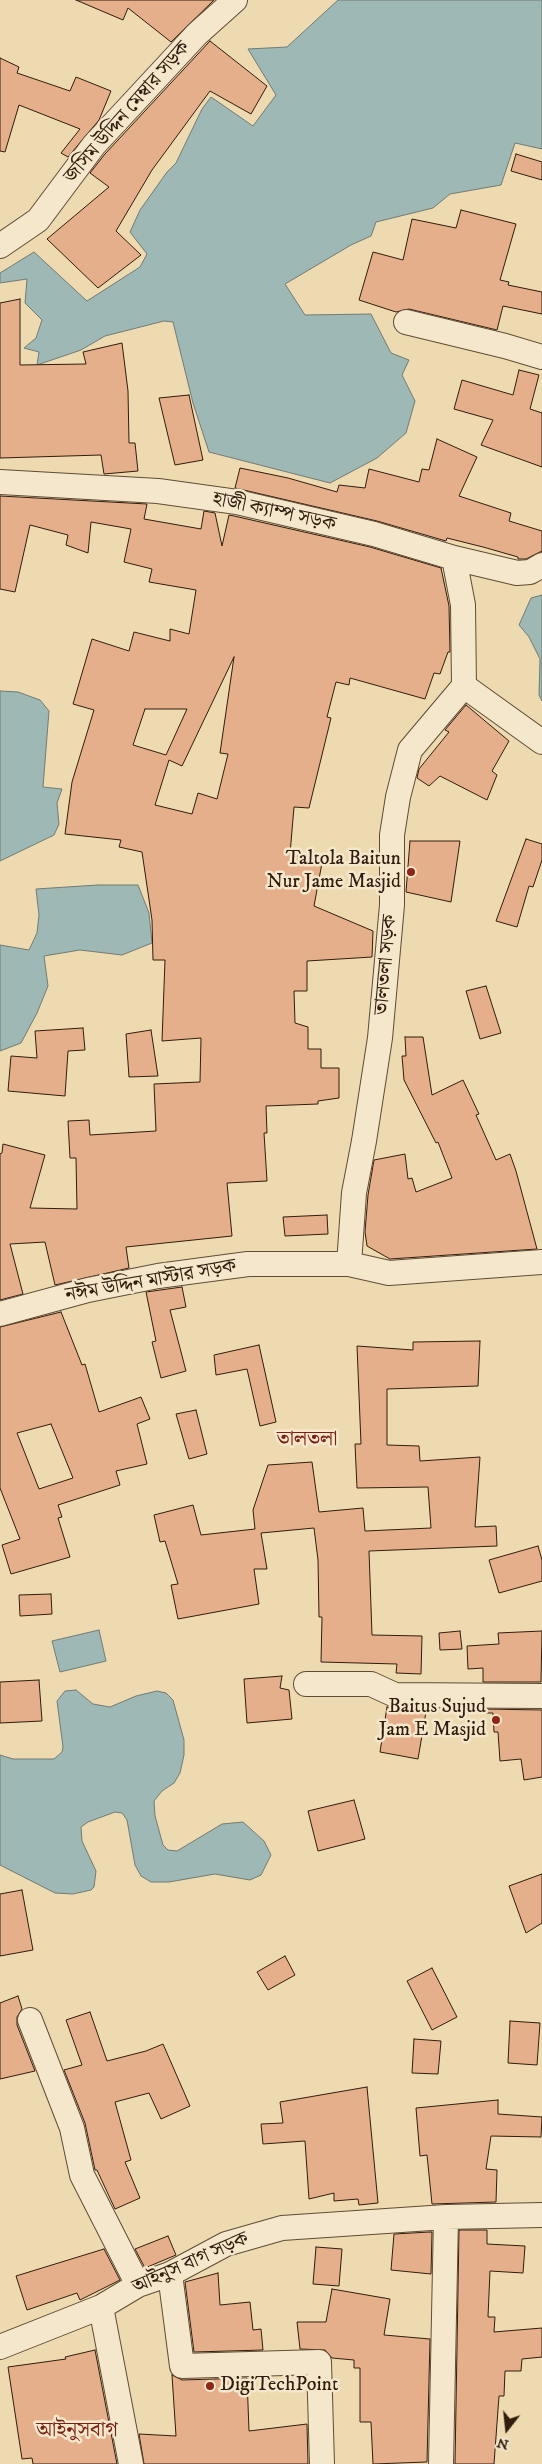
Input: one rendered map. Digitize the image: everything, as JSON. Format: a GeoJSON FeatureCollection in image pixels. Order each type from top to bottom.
{"type":"FeatureCollection","features":[{"type":"Feature","properties":{"kind":"street","name":"জসিম উদ্দিন মেম্বার সড়ক"},"geometry":{"type":"LineString","coordinates":[[0,246],[38,220],[94,145],[197,34],[235,0]]}},
{"type":"Feature","properties":{"kind":"street"},"geometry":{"type":"LineString","coordinates":[[406,322],[542,357]]}},
{"type":"Feature","properties":{"kind":"street","name":"হাজী ক্যাম্প সড়ক"},"geometry":{"type":"LineString","coordinates":[[0,482],[158,491],[237,502],[374,534],[454,558],[518,573],[530,572],[542,565]]}},
{"type":"Feature","properties":{"kind":"street"},"geometry":{"type":"LineString","coordinates":[[454,558],[463,605],[464,686],[542,742]]}},
{"type":"Feature","properties":{"kind":"street","name":"তালতলা সড়ক"},"geometry":{"type":"LineString","coordinates":[[349,1264],[354,1193],[380,1038],[392,905],[392,835],[398,797],[410,750],[464,686]]}},
{"type":"Feature","properties":{"kind":"street","name":"নঈম উদ্দিন মাস্টার সড়ক"},"geometry":{"type":"LineString","coordinates":[[0,1314],[88,1290],[158,1276],[248,1264],[349,1264],[389,1273],[542,1262]]}},
{"type":"Feature","properties":{"kind":"street"},"geometry":{"type":"LineString","coordinates":[[306,1684],[371,1684],[395,1695],[542,1696]]}},
{"type":"Feature","properties":{"kind":"street"},"geometry":{"type":"LineString","coordinates":[[30,2020],[72,2128],[82,2175],[138,2285]]}},
{"type":"Feature","properties":{"kind":"street","name":"আইনুস বাগ সড়ক"},"geometry":{"type":"LineString","coordinates":[[0,2347],[101,2307],[138,2285],[170,2274],[226,2244],[282,2228],[446,2218],[542,2215]]}},
{"type":"Feature","properties":{"kind":"street"},"geometry":{"type":"LineString","coordinates":[[441,2464],[446,2218]]}},
{"type":"Feature","properties":{"kind":"street"},"geometry":{"type":"LineString","coordinates":[[170,2274],[182,2366],[320,2362],[322,2464]]}},
{"type":"Feature","properties":{"kind":"street"},"geometry":{"type":"LineString","coordinates":[[101,2307],[131,2464]]}},
{"type":"Feature","properties":{"kind":"water"},"geometry":{"type":"Polygon","coordinates":[[[338,0],[542,0],[542,149],[515,143],[501,185],[450,194],[433,208],[376,222],[371,236],[351,245],[285,284],[305,315],[371,314],[391,353],[409,360],[402,375],[415,401],[406,433],[377,458],[330,483],[209,452],[193,403],[173,322],[164,321],[105,336],[81,350],[37,365],[39,352],[24,348],[36,338],[42,320],[25,303],[27,279],[0,283],[0,273],[34,252],[87,301],[140,267],[147,254],[130,232],[140,210],[167,172],[176,163],[202,109],[211,97],[253,126],[276,95],[248,49],[287,47],[338,0]]]}},
{"type":"Feature","properties":{"kind":"water"},"geometry":{"type":"Polygon","coordinates":[[[542,595],[542,701],[539,695],[540,659],[529,637],[519,625],[531,598],[542,595]]]}},
{"type":"Feature","properties":{"kind":"water"},"geometry":{"type":"Polygon","coordinates":[[[0,691],[18,692],[40,700],[49,711],[43,787],[62,789],[57,803],[59,824],[54,835],[0,861],[0,691]]]}},
{"type":"Feature","properties":{"kind":"water"},"geometry":{"type":"Polygon","coordinates":[[[98,885],[138,885],[149,913],[152,943],[122,955],[80,950],[44,956],[48,986],[37,1013],[21,1043],[0,1051],[0,945],[29,950],[37,933],[39,915],[36,889],[98,885]]]}},
{"type":"Feature","properties":{"kind":"water"},"geometry":{"type":"Polygon","coordinates":[[[99,1630],[106,1661],[60,1672],[52,1641],[99,1630]]]}},
{"type":"Feature","properties":{"kind":"water"},"geometry":{"type":"Polygon","coordinates":[[[76,1690],[93,1704],[110,1707],[136,1696],[157,1691],[166,1693],[173,1700],[184,1740],[184,1755],[180,1773],[174,1783],[162,1791],[154,1801],[155,1816],[163,1845],[168,1850],[177,1851],[222,1824],[243,1822],[264,1841],[271,1855],[261,1875],[250,1880],[215,1874],[169,1882],[151,1882],[141,1876],[135,1865],[127,1820],[122,1813],[115,1812],[88,1822],[81,1827],[82,1841],[96,1871],[94,1887],[91,1890],[73,1894],[55,1893],[0,1865],[0,1755],[13,1759],[54,1759],[62,1752],[63,1747],[57,1701],[65,1691],[76,1690]]]}},
{"type":"Feature","properties":{"kind":"building"},"geometry":{"type":"Polygon","coordinates":[[[76,0],[214,0],[171,42],[128,8],[123,20],[76,0]]]}},
{"type":"Feature","properties":{"kind":"building"},"geometry":{"type":"Polygon","coordinates":[[[210,41],[267,86],[251,114],[210,91],[152,170],[116,231],[141,255],[98,288],[47,239],[109,187],[90,173],[105,154],[210,41]]]}},
{"type":"Feature","properties":{"kind":"building"},"geometry":{"type":"Polygon","coordinates":[[[0,58],[19,67],[17,73],[70,91],[76,77],[111,91],[99,120],[68,157],[61,153],[80,129],[19,105],[5,152],[0,151],[0,58]]]}},
{"type":"Feature","properties":{"kind":"building"},"geometry":{"type":"Polygon","coordinates":[[[516,154],[542,162],[542,180],[511,171],[516,154]]]}},
{"type":"Feature","properties":{"kind":"building"},"geometry":{"type":"Polygon","coordinates":[[[461,210],[516,224],[500,280],[509,282],[508,285],[542,292],[542,314],[503,306],[497,330],[409,309],[396,312],[359,300],[373,252],[403,260],[412,219],[456,228],[461,210]]]}},
{"type":"Feature","properties":{"kind":"building"},"geometry":{"type":"Polygon","coordinates":[[[20,299],[20,365],[86,364],[83,352],[122,343],[128,391],[129,443],[135,443],[138,471],[104,474],[101,455],[0,458],[0,303],[20,299]]]}},
{"type":"Feature","properties":{"kind":"building"},"geometry":{"type":"Polygon","coordinates":[[[519,370],[539,375],[530,409],[542,413],[542,467],[481,445],[493,420],[454,409],[462,380],[513,395],[519,370]]]}},
{"type":"Feature","properties":{"kind":"building"},"geometry":{"type":"Polygon","coordinates":[[[189,395],[203,460],[175,465],[159,398],[189,395]]]}},
{"type":"Feature","properties":{"kind":"building"},"geometry":{"type":"Polygon","coordinates":[[[437,439],[477,457],[459,496],[511,513],[509,521],[542,531],[542,551],[526,559],[518,559],[518,557],[483,547],[447,538],[446,541],[377,521],[235,488],[240,468],[288,478],[337,492],[339,485],[365,488],[369,469],[419,482],[422,469],[429,470],[437,439]]]}},
{"type":"Feature","properties":{"kind":"building"},"geometry":{"type":"Polygon","coordinates":[[[0,496],[147,504],[144,519],[201,529],[204,511],[215,513],[222,546],[229,515],[370,547],[441,568],[449,606],[450,652],[448,652],[440,674],[434,673],[425,699],[350,678],[349,685],[336,682],[327,717],[331,718],[309,808],[294,807],[290,854],[322,863],[314,906],[373,931],[372,957],[307,961],[307,991],[294,991],[295,1023],[308,1027],[308,1049],[321,1049],[321,1068],[339,1068],[339,1098],[318,1101],[318,1104],[266,1106],[267,1133],[264,1133],[267,1181],[227,1183],[232,1236],[126,1247],[129,1268],[55,1285],[45,1242],[10,1244],[23,1294],[0,1300],[0,1154],[2,1153],[3,1144],[45,1155],[30,1208],[77,1209],[76,1158],[70,1158],[68,1121],[89,1120],[90,1135],[156,1131],[154,1084],[200,1082],[201,1038],[162,1041],[165,960],[153,960],[152,920],[142,852],[119,847],[121,840],[65,834],[72,782],[94,710],[73,704],[92,639],[129,651],[134,632],[170,641],[170,629],[189,634],[196,590],[149,582],[152,569],[124,562],[131,529],[91,522],[88,553],[66,545],[68,535],[30,525],[15,592],[0,589],[0,496]],[[234,657],[182,766],[169,760],[155,805],[192,814],[198,793],[217,799],[228,754],[220,753],[234,657]],[[145,709],[133,745],[166,755],[187,709],[145,709]]]}},
{"type":"Feature","properties":{"kind":"building"},"geometry":{"type":"Polygon","coordinates":[[[466,705],[509,741],[492,771],[497,775],[487,800],[440,776],[429,786],[417,778],[419,769],[449,732],[445,730],[466,705]]]}},
{"type":"Feature","properties":{"kind":"building"},"geometry":{"type":"Polygon","coordinates":[[[526,839],[542,844],[542,860],[533,887],[529,886],[517,927],[496,921],[526,839]]]}},
{"type":"Feature","properties":{"kind":"building"},"geometry":{"type":"Polygon","coordinates":[[[410,841],[460,841],[451,902],[406,892],[410,841]]]}},
{"type":"Feature","properties":{"kind":"building"},"geometry":{"type":"Polygon","coordinates":[[[486,986],[501,1033],[480,1039],[466,991],[486,986]]]}},
{"type":"Feature","properties":{"kind":"building"},"geometry":{"type":"Polygon","coordinates":[[[83,1028],[85,1050],[68,1051],[65,1096],[8,1091],[11,1056],[37,1058],[35,1031],[83,1028]]]}},
{"type":"Feature","properties":{"kind":"building"},"geometry":{"type":"Polygon","coordinates":[[[151,1030],[158,1076],[129,1077],[126,1034],[151,1030]]]}},
{"type":"Feature","properties":{"kind":"building"},"geometry":{"type":"Polygon","coordinates":[[[405,1037],[423,1037],[432,1095],[463,1080],[479,1114],[476,1115],[496,1160],[510,1154],[537,1249],[390,1259],[367,1246],[365,1232],[368,1195],[374,1160],[405,1154],[408,1179],[412,1178],[416,1192],[452,1178],[438,1142],[436,1143],[404,1080],[402,1056],[406,1056],[405,1037]]]}},
{"type":"Feature","properties":{"kind":"building"},"geometry":{"type":"Polygon","coordinates":[[[327,1215],[328,1234],[285,1236],[283,1217],[327,1215]]]}},
{"type":"Feature","properties":{"kind":"building"},"geometry":{"type":"Polygon","coordinates":[[[182,1287],[186,1307],[170,1310],[186,1371],[161,1378],[152,1342],[156,1341],[146,1292],[182,1287]]]}},
{"type":"Feature","properties":{"kind":"building"},"geometry":{"type":"Polygon","coordinates":[[[61,1312],[82,1365],[85,1364],[99,1412],[141,1397],[150,1419],[137,1424],[147,1464],[116,1471],[120,1485],[58,1505],[62,1517],[58,1518],[70,1557],[11,1574],[2,1545],[20,1539],[0,1488],[0,1327],[61,1312]],[[51,1424],[17,1433],[39,1489],[73,1478],[51,1424]]]}},
{"type":"Feature","properties":{"kind":"building"},"geometry":{"type":"Polygon","coordinates":[[[480,1341],[478,1386],[387,1389],[387,1445],[419,1446],[420,1461],[480,1457],[475,1527],[496,1526],[497,1546],[369,1551],[372,1635],[422,1636],[421,1674],[396,1673],[397,1664],[321,1662],[322,1617],[319,1617],[318,1560],[314,1528],[261,1533],[267,1569],[254,1569],[259,1604],[178,1619],[171,1585],[178,1584],[165,1541],[160,1542],[154,1515],[193,1505],[201,1535],[255,1529],[253,1510],[268,1465],[312,1462],[319,1512],[363,1508],[365,1531],[431,1528],[428,1487],[357,1488],[355,1444],[361,1444],[357,1346],[413,1350],[413,1342],[480,1341]]]}},
{"type":"Feature","properties":{"kind":"building"},"geometry":{"type":"Polygon","coordinates":[[[259,1345],[276,1422],[260,1426],[247,1369],[216,1375],[214,1355],[259,1345]]]}},
{"type":"Feature","properties":{"kind":"building"},"geometry":{"type":"Polygon","coordinates":[[[196,1410],[207,1454],[189,1459],[176,1414],[196,1410]]]}},
{"type":"Feature","properties":{"kind":"building"},"geometry":{"type":"Polygon","coordinates":[[[538,1546],[542,1560],[542,1581],[499,1593],[489,1560],[538,1546]]]}},
{"type":"Feature","properties":{"kind":"building"},"geometry":{"type":"Polygon","coordinates":[[[51,1594],[52,1614],[20,1616],[19,1595],[51,1594]]]}},
{"type":"Feature","properties":{"kind":"building"},"geometry":{"type":"Polygon","coordinates":[[[460,1631],[462,1649],[440,1650],[439,1633],[460,1631]]]}},
{"type":"Feature","properties":{"kind":"building"},"geometry":{"type":"Polygon","coordinates":[[[542,1631],[541,1682],[483,1682],[483,1668],[468,1669],[467,1646],[499,1644],[498,1633],[542,1631]]]}},
{"type":"Feature","properties":{"kind":"building"},"geometry":{"type":"Polygon","coordinates":[[[282,1676],[280,1688],[289,1690],[292,1719],[247,1723],[244,1679],[282,1676]]]}},
{"type":"Feature","properties":{"kind":"building"},"geometry":{"type":"Polygon","coordinates":[[[39,1680],[42,1721],[0,1723],[0,1682],[39,1680]]]}},
{"type":"Feature","properties":{"kind":"building"},"geometry":{"type":"Polygon","coordinates":[[[387,1707],[426,1712],[418,1759],[380,1752],[387,1707]]]}},
{"type":"Feature","properties":{"kind":"building"},"geometry":{"type":"Polygon","coordinates":[[[485,1709],[542,1710],[542,1777],[524,1780],[521,1759],[500,1761],[498,1732],[494,1732],[493,1713],[485,1713],[485,1709]]]}},
{"type":"Feature","properties":{"kind":"building"},"geometry":{"type":"Polygon","coordinates":[[[354,1800],[365,1839],[318,1851],[308,1811],[354,1800]]]}},
{"type":"Feature","properties":{"kind":"building"},"geometry":{"type":"Polygon","coordinates":[[[542,1874],[542,1923],[526,1933],[509,1886],[542,1874]]]}},
{"type":"Feature","properties":{"kind":"building"},"geometry":{"type":"Polygon","coordinates":[[[22,1890],[33,1950],[0,1956],[0,1894],[22,1890]]]}},
{"type":"Feature","properties":{"kind":"building"},"geometry":{"type":"Polygon","coordinates":[[[285,1956],[295,1975],[268,1990],[257,1972],[285,1956]]]}},
{"type":"Feature","properties":{"kind":"building"},"geometry":{"type":"Polygon","coordinates":[[[432,1968],[457,2017],[432,2030],[407,1981],[432,1968]]]}},
{"type":"Feature","properties":{"kind":"building"},"geometry":{"type":"Polygon","coordinates":[[[18,1996],[22,2009],[17,2017],[17,2025],[35,2071],[0,2079],[0,2003],[18,1996]]]}},
{"type":"Feature","properties":{"kind":"building"},"geometry":{"type":"Polygon","coordinates":[[[90,2012],[107,2061],[146,2051],[163,2044],[190,2106],[161,2119],[149,2093],[115,2102],[131,2160],[125,2162],[140,2198],[115,2209],[97,2170],[95,2170],[85,2123],[64,2070],[82,2065],[66,2020],[90,2012]]]}},
{"type":"Feature","properties":{"kind":"building"},"geometry":{"type":"Polygon","coordinates":[[[510,2021],[540,2023],[537,2065],[508,2063],[510,2021]]]}},
{"type":"Feature","properties":{"kind":"building"},"geometry":{"type":"Polygon","coordinates":[[[414,2039],[441,2041],[438,2074],[412,2073],[414,2039]]]}},
{"type":"Feature","properties":{"kind":"building"},"geometry":{"type":"Polygon","coordinates":[[[367,2087],[378,2203],[359,2205],[358,2199],[334,2201],[334,2193],[309,2199],[305,2141],[263,2144],[261,2124],[283,2123],[280,2102],[367,2087]]]}},
{"type":"Feature","properties":{"kind":"building"},"geometry":{"type":"Polygon","coordinates":[[[498,2100],[498,2114],[542,2117],[541,2137],[491,2136],[486,2169],[497,2170],[496,2202],[432,2204],[427,2155],[420,2156],[416,2108],[498,2100]]]}},
{"type":"Feature","properties":{"kind":"building"},"geometry":{"type":"Polygon","coordinates":[[[459,2230],[487,2230],[487,2244],[525,2246],[523,2273],[490,2271],[488,2317],[495,2317],[494,2332],[542,2328],[542,2357],[522,2359],[521,2371],[505,2371],[504,2396],[499,2396],[494,2464],[455,2464],[459,2230]]]}},
{"type":"Feature","properties":{"kind":"building"},"geometry":{"type":"Polygon","coordinates":[[[432,2232],[431,2274],[391,2270],[394,2234],[432,2232]]]}},
{"type":"Feature","properties":{"kind":"building"},"geometry":{"type":"Polygon","coordinates":[[[168,2236],[176,2255],[145,2268],[135,2249],[168,2236]]]}},
{"type":"Feature","properties":{"kind":"building"},"geometry":{"type":"Polygon","coordinates":[[[316,2247],[342,2249],[339,2286],[313,2284],[316,2247]]]}},
{"type":"Feature","properties":{"kind":"building"},"geometry":{"type":"Polygon","coordinates":[[[104,2249],[120,2280],[80,2300],[77,2293],[27,2310],[16,2276],[104,2249]]]}},
{"type":"Feature","properties":{"kind":"building"},"geometry":{"type":"Polygon","coordinates":[[[218,2273],[220,2305],[250,2302],[253,2330],[261,2329],[263,2350],[194,2352],[185,2282],[218,2273]]]}},
{"type":"Feature","properties":{"kind":"building"},"geometry":{"type":"Polygon","coordinates":[[[332,2289],[390,2299],[384,2335],[430,2339],[427,2462],[373,2464],[371,2422],[360,2422],[360,2368],[354,2368],[354,2360],[332,2358],[325,2350],[300,2349],[297,2322],[326,2322],[332,2289]]]}},
{"type":"Feature","properties":{"kind":"building"},"geometry":{"type":"Polygon","coordinates":[[[95,2350],[117,2464],[33,2464],[32,2458],[22,2459],[8,2367],[66,2359],[65,2357],[95,2350]]]}},
{"type":"Feature","properties":{"kind":"building"},"geometry":{"type":"Polygon","coordinates":[[[172,2375],[182,2380],[247,2378],[249,2431],[307,2424],[308,2464],[144,2464],[139,2434],[176,2436],[172,2375]]]}},
{"type":"Feature","properties":{"kind":"place","name":"Taltola Baitun Nur Jame Masjid"},"geometry":{"type":"Point","coordinates":[411,872]}},
{"type":"Feature","properties":{"kind":"place","name":"Baitus Sujud Jam E Masjid"},"geometry":{"type":"Point","coordinates":[496,1720]}},
{"type":"Feature","properties":{"kind":"place","name":"DigiTechPoint"},"geometry":{"type":"Point","coordinates":[210,2386]}},
{"type":"Feature","properties":{"kind":"district","name":"তালতলা"},"geometry":{"type":"Point","coordinates":[307,1441]}},
{"type":"Feature","properties":{"kind":"district","name":"আইনুসবাগ"},"geometry":{"type":"Point","coordinates":[77,2432]}}]}
